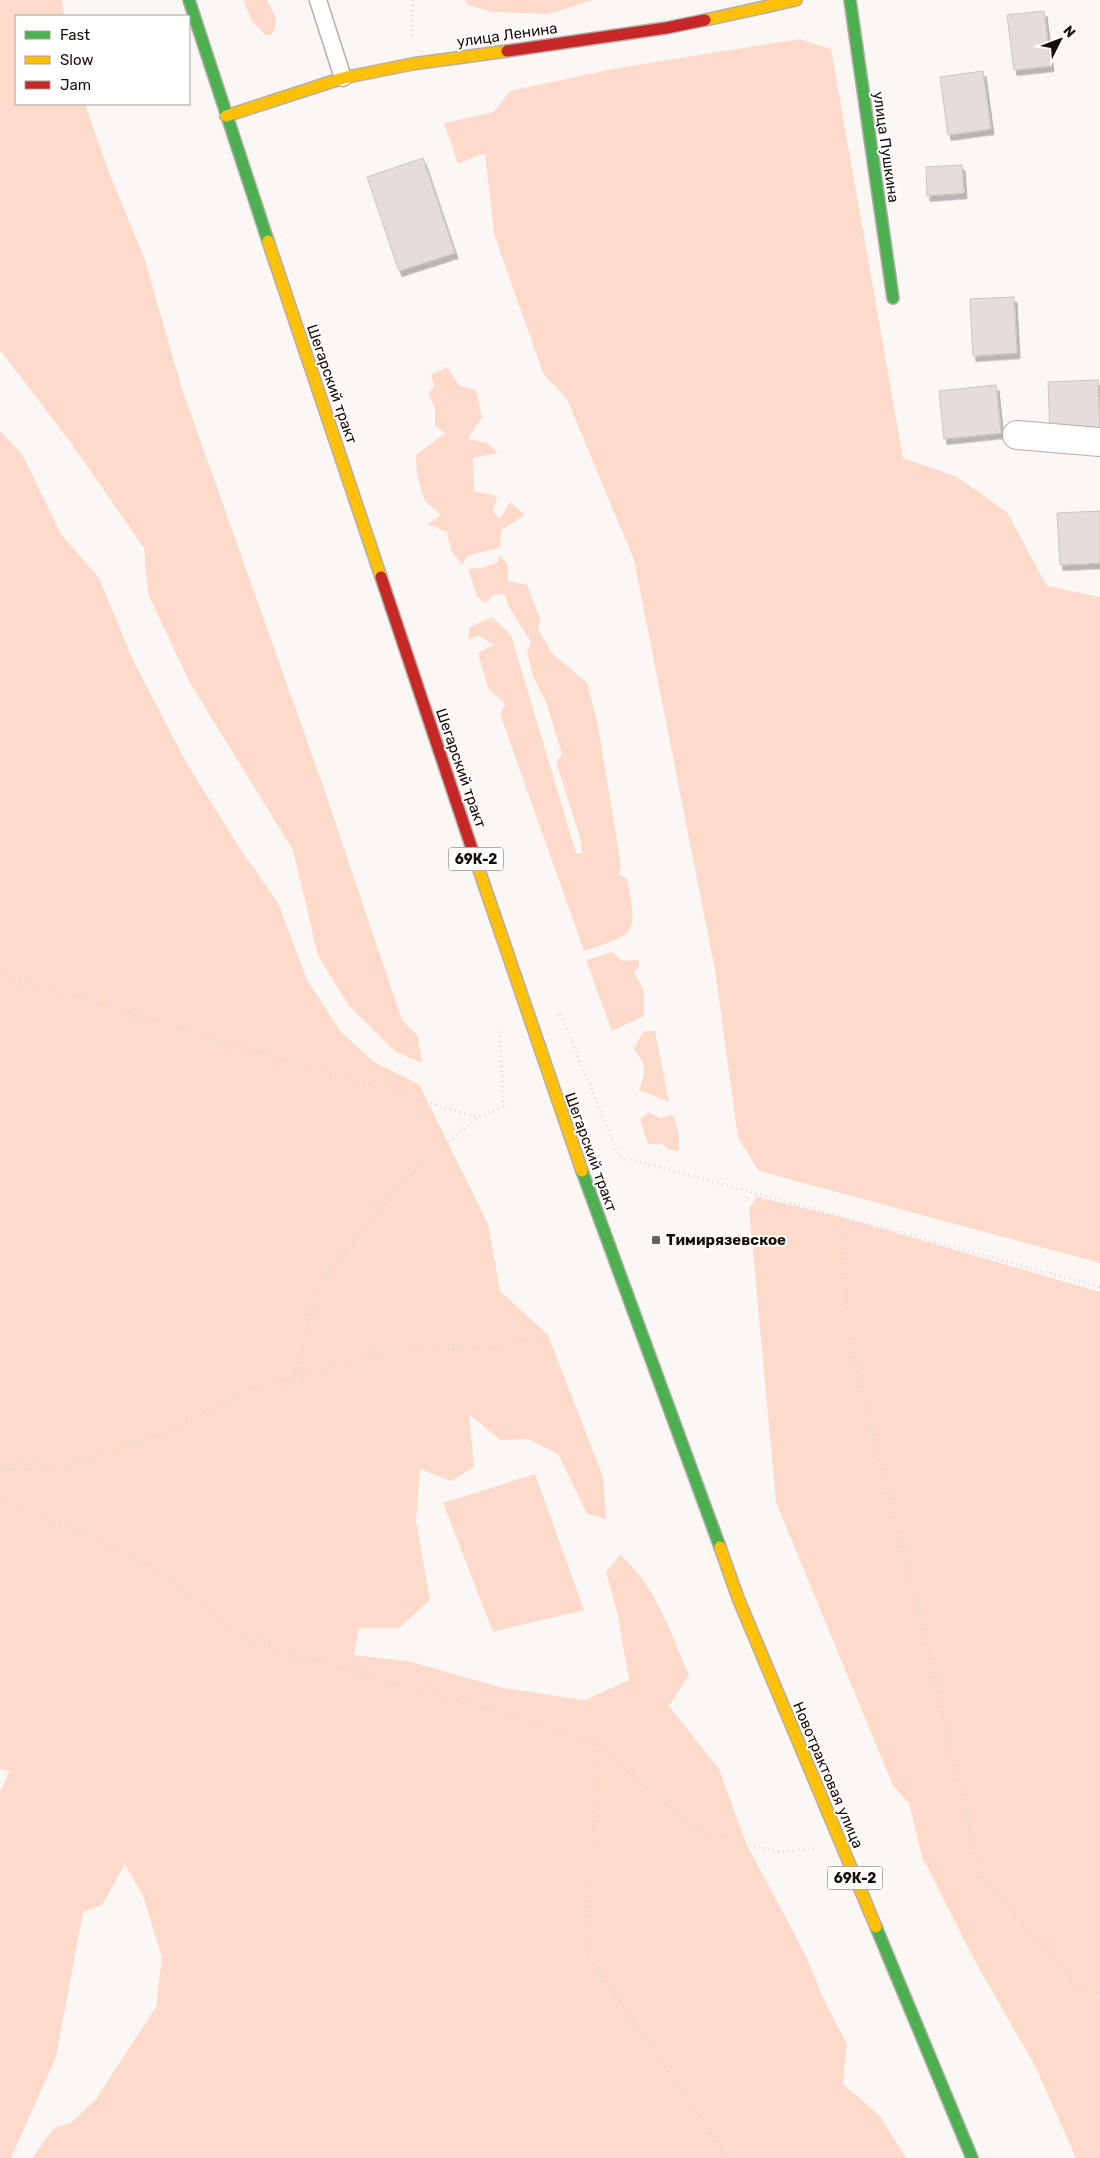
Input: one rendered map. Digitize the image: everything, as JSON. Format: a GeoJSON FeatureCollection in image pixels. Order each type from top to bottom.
{"type":"FeatureCollection","features":[{"type":"Feature","properties":{"kind":"main road","name":"Шегарский тракт"},"geometry":{"type":"LineString","coordinates":[[189,0],[226,116],[559,1107],[738,1598]]}},
{"type":"Feature","properties":{"kind":"main road","name":"улица Ленина"},"geometry":{"type":"LineString","coordinates":[[226,116],[343,78],[412,64],[666,28],[796,0]]}},
{"type":"Feature","properties":{"kind":"main road","name":"улица Пушкина"},"geometry":{"type":"LineString","coordinates":[[850,0],[893,298]]}},
{"type":"Feature","properties":{"kind":"main road","name":"Новотрактовая улица"},"geometry":{"type":"LineString","coordinates":[[738,1598],[972,2158]]}},
{"type":"Feature","properties":{"kind":"street"},"geometry":{"type":"LineString","coordinates":[[1016,434],[1100,442]]}},
{"type":"Feature","properties":{"kind":"lane"},"geometry":{"type":"LineString","coordinates":[[318,0],[343,78]]}},
{"type":"Feature","properties":{"kind":"path"},"geometry":{"type":"LineString","coordinates":[[412,64],[413,0]]}},
{"type":"Feature","properties":{"kind":"path"},"geometry":{"type":"LineString","coordinates":[[0,974],[477,1118],[402,1182],[318,1285],[294,1378]]}},
{"type":"Feature","properties":{"kind":"path"},"geometry":{"type":"LineString","coordinates":[[619,1156],[1100,1287]]}},
{"type":"Feature","properties":{"kind":"path"},"geometry":{"type":"LineString","coordinates":[[845,1218],[848,1334],[931,1664],[981,1876],[1081,1991],[1100,1993]]}},
{"type":"Feature","properties":{"kind":"path"},"geometry":{"type":"LineString","coordinates":[[0,1469],[56,1470],[166,1433],[252,1388],[392,1352],[497,1347],[548,1335]]}},
{"type":"Feature","properties":{"kind":"path"},"geometry":{"type":"LineString","coordinates":[[0,1498],[152,1566],[250,1642],[498,1712],[597,1744],[695,1829],[777,1852],[842,1846]]}},
{"type":"Feature","properties":{"kind":"path"},"geometry":{"type":"LineString","coordinates":[[597,1744],[588,1956],[728,2158]]}},
{"type":"Feature","properties":{"kind":"shaded area"},"geometry":{"type":"Polygon","coordinates":[[[0,0],[62,0],[64,15],[15,15],[15,105],[85,105],[111,178],[144,257],[181,386],[322,783],[402,1020],[418,1036],[422,1063],[396,1052],[349,1006],[318,956],[293,850],[190,683],[148,594],[144,548],[71,443],[0,350],[0,0]]]}},
{"type":"Feature","properties":{"kind":"shaded area"},"geometry":{"type":"Polygon","coordinates":[[[243,0],[267,0],[274,13],[276,22],[274,31],[270,35],[265,35],[252,21],[243,0]]]}},
{"type":"Feature","properties":{"kind":"shaded area"},"geometry":{"type":"Polygon","coordinates":[[[465,0],[593,0],[548,14],[492,12],[468,5],[465,0]]]}},
{"type":"Feature","properties":{"kind":"shaded area"},"geometry":{"type":"Polygon","coordinates":[[[800,39],[831,49],[903,458],[955,476],[1007,512],[1047,586],[1100,597],[1100,1263],[759,1171],[738,1138],[715,970],[634,560],[567,399],[543,373],[494,234],[485,153],[458,164],[444,123],[494,112],[510,91],[618,68],[800,39]]]}},
{"type":"Feature","properties":{"kind":"shaded area"},"geometry":{"type":"Polygon","coordinates":[[[447,367],[460,386],[476,390],[482,417],[468,439],[487,443],[498,453],[473,458],[474,491],[497,496],[493,512],[500,519],[510,502],[525,515],[501,530],[500,548],[468,555],[462,565],[451,551],[447,532],[428,524],[441,515],[425,501],[417,476],[416,455],[445,433],[435,426],[435,409],[429,394],[434,385],[431,375],[447,367]]]}},
{"type":"Feature","properties":{"kind":"shaded area"},"geometry":{"type":"Polygon","coordinates":[[[0,431],[22,454],[61,534],[99,578],[133,660],[187,764],[239,847],[278,903],[307,980],[341,1032],[374,1062],[419,1084],[488,1224],[500,1291],[548,1335],[603,1477],[606,1519],[587,1514],[558,1454],[528,1439],[500,1440],[469,1414],[474,1467],[451,1481],[420,1469],[416,1521],[430,1600],[399,1628],[359,1628],[354,1655],[408,1661],[503,1688],[585,1700],[629,1680],[618,1616],[606,1572],[620,1555],[633,1567],[653,1595],[689,1675],[669,1706],[719,1769],[746,1843],[807,1958],[823,1998],[847,2044],[843,2084],[880,2116],[906,2158],[32,2158],[54,2128],[72,2122],[96,2099],[156,2007],[162,1957],[143,1896],[125,1864],[102,1905],[83,1912],[56,2057],[11,2158],[0,2158],[0,1791],[10,1771],[0,1769],[0,431]]]}},
{"type":"Feature","properties":{"kind":"shaded area"},"geometry":{"type":"Polygon","coordinates":[[[499,555],[508,564],[508,581],[527,585],[541,621],[538,629],[552,653],[587,683],[598,725],[621,866],[619,874],[627,879],[632,922],[630,929],[624,935],[584,951],[500,714],[505,704],[488,688],[478,653],[494,645],[479,636],[468,639],[470,627],[492,617],[511,635],[576,853],[582,853],[580,837],[556,762],[562,754],[546,702],[533,676],[527,653],[531,642],[511,610],[504,594],[494,595],[485,603],[477,596],[468,569],[482,568],[498,562],[499,555]]]}},
{"type":"Feature","properties":{"kind":"shaded area"},"geometry":{"type":"Polygon","coordinates":[[[613,952],[622,961],[639,960],[639,967],[634,972],[644,991],[644,1016],[612,1031],[586,960],[613,952]]]}},
{"type":"Feature","properties":{"kind":"shaded area"},"geometry":{"type":"Polygon","coordinates":[[[643,1031],[655,1031],[669,1102],[639,1090],[644,1069],[634,1049],[643,1031]]]}},
{"type":"Feature","properties":{"kind":"shaded area"},"geometry":{"type":"Polygon","coordinates":[[[649,1112],[660,1118],[673,1115],[679,1135],[679,1151],[669,1150],[662,1144],[648,1144],[640,1120],[649,1112]]]}},
{"type":"Feature","properties":{"kind":"shaded area"},"geometry":{"type":"Polygon","coordinates":[[[757,1197],[845,1218],[1100,1292],[1100,2158],[1076,2158],[1036,2068],[975,1961],[922,1857],[909,1803],[893,1786],[776,1502],[749,1208],[757,1197]]]}},
{"type":"Feature","properties":{"kind":"shaded area"},"geometry":{"type":"Polygon","coordinates":[[[535,1474],[584,1610],[493,1632],[443,1503],[535,1474]]]}},
{"type":"Feature","properties":{"kind":"building"},"geometry":{"type":"Polygon","coordinates":[[[1044,11],[1051,66],[1014,70],[1007,15],[1044,11]]]}},
{"type":"Feature","properties":{"kind":"building"},"geometry":{"type":"Polygon","coordinates":[[[983,71],[991,129],[948,135],[940,77],[983,71]]]}},
{"type":"Feature","properties":{"kind":"building"},"geometry":{"type":"Polygon","coordinates":[[[423,158],[455,253],[399,271],[367,177],[423,158]]]}},
{"type":"Feature","properties":{"kind":"building"},"geometry":{"type":"Polygon","coordinates":[[[962,165],[964,193],[927,196],[926,167],[962,165]]]}},
{"type":"Feature","properties":{"kind":"building"},"geometry":{"type":"Polygon","coordinates":[[[1014,297],[1017,353],[973,356],[970,299],[1014,297]]]}},
{"type":"Feature","properties":{"kind":"building"},"geometry":{"type":"Polygon","coordinates":[[[1098,380],[1100,433],[1050,434],[1048,382],[1098,380]]]}},
{"type":"Feature","properties":{"kind":"building"},"geometry":{"type":"Polygon","coordinates":[[[996,385],[1001,433],[944,439],[939,391],[996,385]]]}},
{"type":"Feature","properties":{"kind":"building"},"geometry":{"type":"Polygon","coordinates":[[[1100,511],[1100,563],[1060,565],[1057,513],[1100,511]]]}},
{"type":"Feature","properties":{"kind":"traffic: fast"},"geometry":{"type":"LineString","coordinates":[[189,0],[268,241]]}},
{"type":"Feature","properties":{"kind":"traffic: fast"},"geometry":{"type":"LineString","coordinates":[[850,0],[893,298]]}},
{"type":"Feature","properties":{"kind":"traffic: fast"},"geometry":{"type":"LineString","coordinates":[[582,1171],[720,1547]]}},
{"type":"Feature","properties":{"kind":"traffic: fast"},"geometry":{"type":"LineString","coordinates":[[876,1927],[972,2158]]}},
{"type":"Feature","properties":{"kind":"traffic: slow"},"geometry":{"type":"LineString","coordinates":[[705,20],[796,0]]}},
{"type":"Feature","properties":{"kind":"traffic: slow"},"geometry":{"type":"LineString","coordinates":[[226,116],[343,78],[412,64],[507,51]]}},
{"type":"Feature","properties":{"kind":"traffic: slow"},"geometry":{"type":"LineString","coordinates":[[268,241],[381,577]]}},
{"type":"Feature","properties":{"kind":"traffic: slow"},"geometry":{"type":"LineString","coordinates":[[477,864],[582,1171]]}},
{"type":"Feature","properties":{"kind":"traffic: slow"},"geometry":{"type":"LineString","coordinates":[[720,1547],[738,1598],[876,1927]]}},
{"type":"Feature","properties":{"kind":"traffic: jam"},"geometry":{"type":"LineString","coordinates":[[507,51],[666,28],[705,20]]}},
{"type":"Feature","properties":{"kind":"traffic: jam"},"geometry":{"type":"LineString","coordinates":[[381,577],[477,864]]}},
{"type":"Feature","properties":{"kind":"place","name":"Тимирязевское"},"geometry":{"type":"Point","coordinates":[656,1240]}}]}
